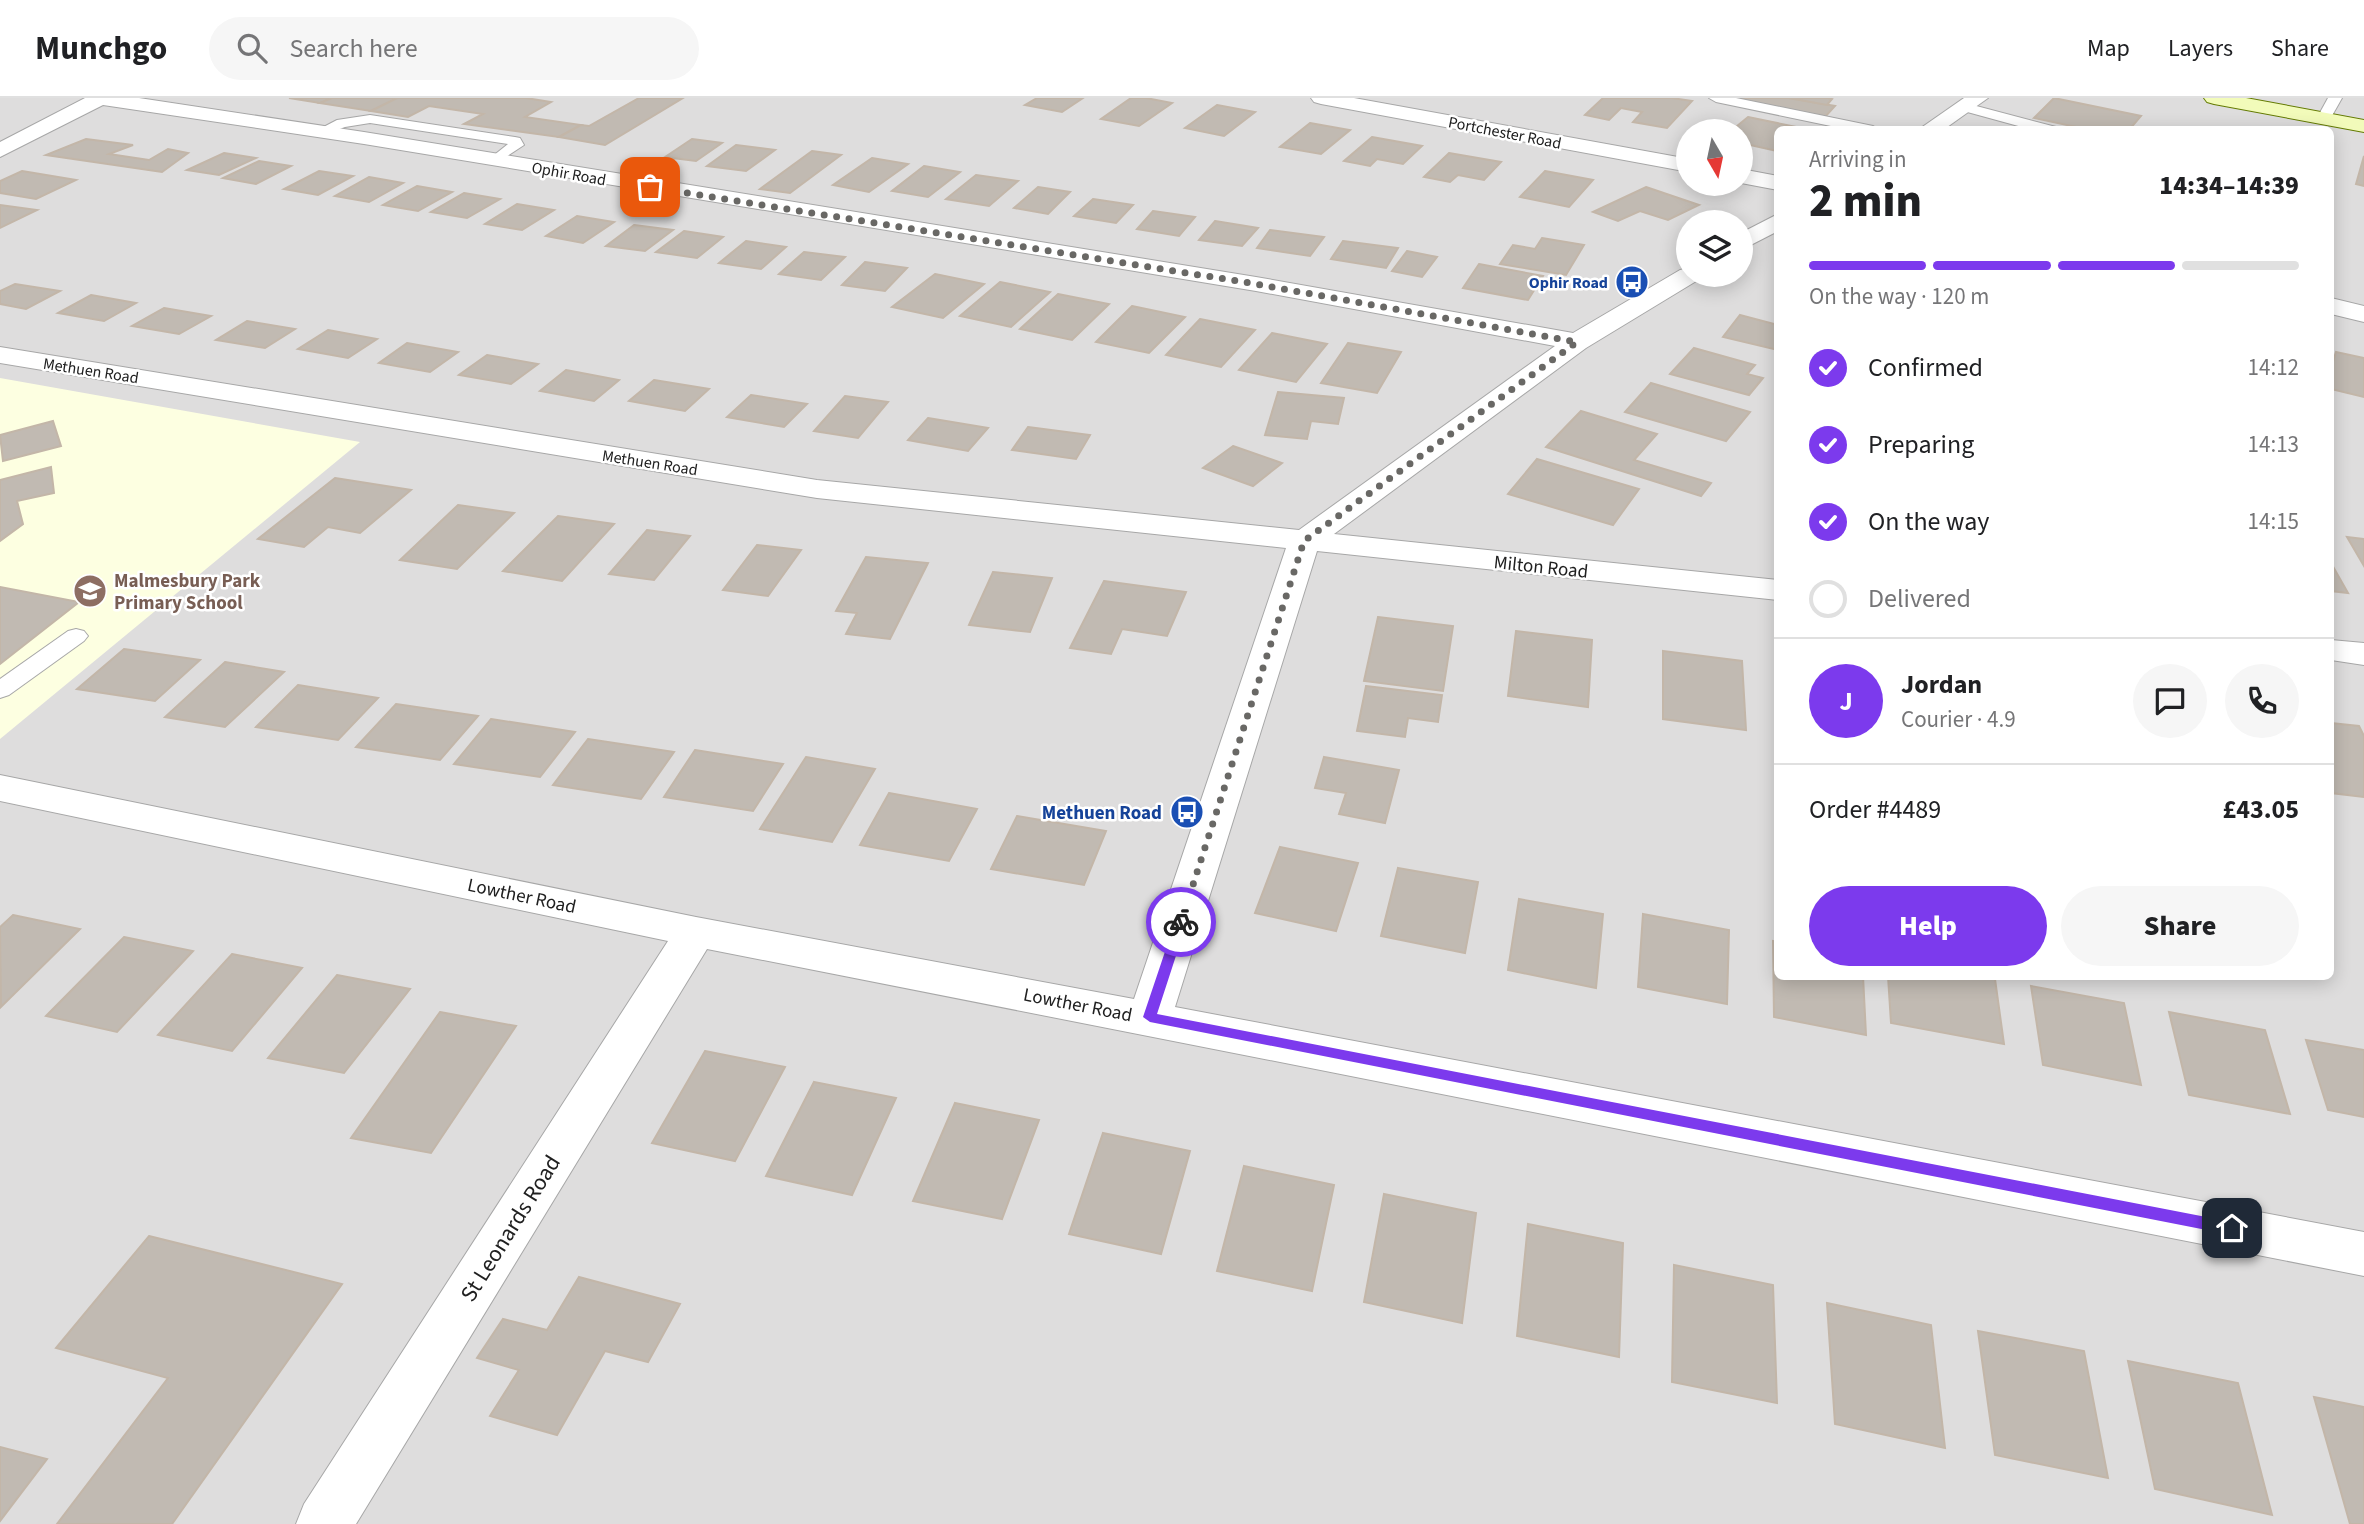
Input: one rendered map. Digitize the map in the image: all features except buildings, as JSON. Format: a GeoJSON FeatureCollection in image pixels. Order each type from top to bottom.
{"type":"FeatureCollection","features":[{"type":"Feature","properties":{"kind":"street"},"geometry":{"type":"LineString","coordinates":[[0,151],[100,98]]}},
{"type":"Feature","properties":{"kind":"street","name":"Ophir Road"},"geometry":{"type":"LineString","coordinates":[[100,98],[323,131],[1256,284],[1577,342]]}},
{"type":"Feature","properties":{"kind":"street","name":"Portchester Road"},"geometry":{"type":"LineString","coordinates":[[1321,98],[1676,164]]}},
{"type":"Feature","properties":{"kind":"street"},"geometry":{"type":"LineString","coordinates":[[2214,98],[2364,126]]}},
{"type":"Feature","properties":{"kind":"street"},"geometry":{"type":"LineString","coordinates":[[1934,126],[1971,103]]}},
{"type":"Feature","properties":{"kind":"street"},"geometry":{"type":"LineString","coordinates":[[1754,178],[1774,182]]}},
{"type":"Feature","properties":{"kind":"street"},"geometry":{"type":"LineString","coordinates":[[1753,236],[1774,223]]}},
{"type":"Feature","properties":{"kind":"street"},"geometry":{"type":"LineString","coordinates":[[1150,1017],[1304,541],[1577,342],[1676,283]]}},
{"type":"Feature","properties":{"kind":"street"},"geometry":{"type":"LineString","coordinates":[[2334,307],[2364,314]]}},
{"type":"Feature","properties":{"kind":"street","name":"Methuen Road"},"geometry":{"type":"LineString","coordinates":[[0,355],[817,489],[1304,541]]}},
{"type":"Feature","properties":{"kind":"street","name":"Milton Road"},"geometry":{"type":"LineString","coordinates":[[1304,541],[1774,590]]}},
{"type":"Feature","properties":{"kind":"street"},"geometry":{"type":"LineString","coordinates":[[2334,650],[2364,654]]}},
{"type":"Feature","properties":{"kind":"street","name":"Lowther Road"},"geometry":{"type":"LineString","coordinates":[[0,788],[696,932],[1150,1017],[2364,1254]]}},
{"type":"Feature","properties":{"kind":"street","name":"St Leonards Road"},"geometry":{"type":"LineString","coordinates":[[324,1524],[696,932]]}},
{"type":"Feature","properties":{"kind":"lane"},"geometry":{"type":"LineString","coordinates":[[1716,98],[1853,126]]}},
{"type":"Feature","properties":{"kind":"lane"},"geometry":{"type":"LineString","coordinates":[[2324,118],[2335,98]]}},
{"type":"Feature","properties":{"kind":"lane"},"geometry":{"type":"LineString","coordinates":[[1971,103],[2040,126]]}},
{"type":"Feature","properties":{"kind":"lane"},"geometry":{"type":"LineString","coordinates":[[0,690],[76,636]]}},
{"type":"Feature","properties":{"kind":"shaded area"},"geometry":{"type":"Polygon","coordinates":[[[0,98],[2364,98],[2364,1524],[0,1524],[0,98]]]}},
{"type":"Feature","properties":{"kind":"shaded area","name":"Malmesbury Park Primary School"},"geometry":{"type":"Polygon","coordinates":[[[0,378],[360,442],[0,739],[0,378]]]}},
{"type":"Feature","properties":{"kind":"way so far"},"geometry":{"type":"LineString","coordinates":[[650,187],[1256,284],[1577,342],[1304,541],[1181,922]]}},
{"type":"Feature","properties":{"kind":"place","name":"Ophir Road"},"geometry":{"type":"Point","coordinates":[1632,282]}},
{"type":"Feature","properties":{"kind":"place","name":"Malmesbury Park Primary School"},"geometry":{"type":"Point","coordinates":[90,591]}},
{"type":"Feature","properties":{"kind":"place","name":"Methuen Road"},"geometry":{"type":"Point","coordinates":[1187,812]}},
{"type":"Feature","properties":{"kind":"route"},"geometry":{"type":"LineString","coordinates":[[1181,922],[1150,1017],[1240,1037],[2232,1228]]}}]}
